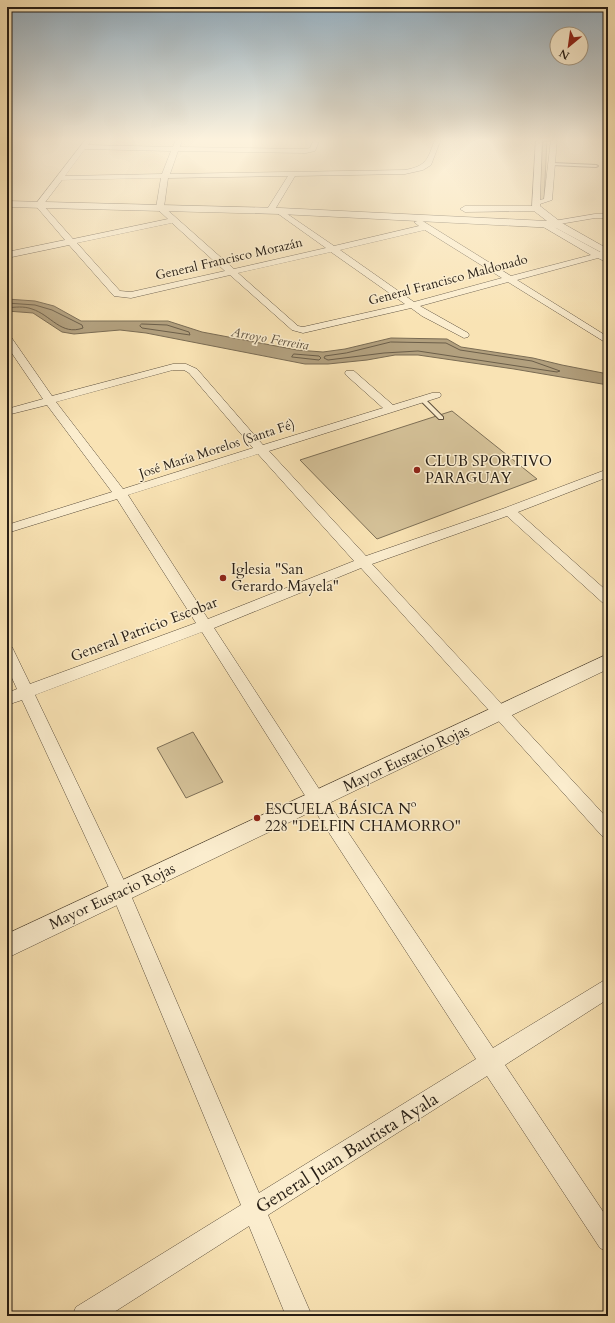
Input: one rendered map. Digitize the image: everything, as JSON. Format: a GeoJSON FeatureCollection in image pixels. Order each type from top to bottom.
{"type":"FeatureCollection","features":[{"type":"Feature","properties":{"kind":"street"},"geometry":{"type":"LineString","coordinates":[[39,205],[42,201]]}},
{"type":"Feature","properties":{"kind":"street"},"geometry":{"type":"LineString","coordinates":[[160,208],[161,201]]}},
{"type":"Feature","properties":{"kind":"street"},"geometry":{"type":"LineString","coordinates":[[275,211],[280,201]]}},
{"type":"Feature","properties":{"kind":"street"},"geometry":{"type":"LineString","coordinates":[[536,201],[536,205],[552,224],[605,255]]}},
{"type":"Feature","properties":{"kind":"street"},"geometry":{"type":"LineString","coordinates":[[311,213],[536,205],[546,201]]}},
{"type":"Feature","properties":{"kind":"street"},"geometry":{"type":"LineString","coordinates":[[7,204],[275,211],[552,224],[595,216],[608,216]]}},
{"type":"Feature","properties":{"kind":"street"},"geometry":{"type":"LineString","coordinates":[[39,205],[72,242]]}},
{"type":"Feature","properties":{"kind":"street"},"geometry":{"type":"LineString","coordinates":[[160,208],[233,272]]}},
{"type":"Feature","properties":{"kind":"street"},"geometry":{"type":"LineString","coordinates":[[275,211],[333,248],[413,306],[464,335]]}},
{"type":"Feature","properties":{"kind":"street"},"geometry":{"type":"LineString","coordinates":[[410,218],[427,227],[608,341]]}},
{"type":"Feature","properties":{"kind":"street"},"geometry":{"type":"LineString","coordinates":[[7,255],[175,220]]}},
{"type":"Feature","properties":{"kind":"street","name":"General Francisco Morazán"},"geometry":{"type":"LineString","coordinates":[[72,242],[117,294],[131,295],[427,227]]}},
{"type":"Feature","properties":{"kind":"street","name":"General Francisco Maldonado"},"geometry":{"type":"LineString","coordinates":[[233,272],[295,328],[303,330],[413,306],[509,279],[605,255]]}},
{"type":"Feature","properties":{"kind":"street"},"geometry":{"type":"LineString","coordinates":[[7,339],[50,400],[121,495],[206,625],[317,800],[492,1062],[608,1240]]}},
{"type":"Feature","properties":{"kind":"street"},"geometry":{"type":"LineString","coordinates":[[7,412],[173,367],[186,367],[193,371],[261,450],[608,831]]}},
{"type":"Feature","properties":{"kind":"street"},"geometry":{"type":"LineString","coordinates":[[350,373],[391,409]]}},
{"type":"Feature","properties":{"kind":"street","name":"José María Morelos (Santa Fé)"},"geometry":{"type":"LineString","coordinates":[[7,529],[121,495],[436,395]]}},
{"type":"Feature","properties":{"kind":"street","name":"General Patricio Escobar"},"geometry":{"type":"LineString","coordinates":[[7,698],[27,692],[206,625],[363,562],[509,511],[608,472]]}},
{"type":"Feature","properties":{"kind":"street"},"geometry":{"type":"LineString","coordinates":[[509,511],[608,600]]}},
{"type":"Feature","properties":{"kind":"street"},"geometry":{"type":"LineString","coordinates":[[7,652],[120,891],[299,1316]]}},
{"type":"Feature","properties":{"kind":"street","name":"Mayor Eustacio Rojas"},"geometry":{"type":"LineString","coordinates":[[7,946],[120,891],[502,713],[608,661]]}},
{"type":"Feature","properties":{"kind":"street","name":"General Juan Bautista Ayala"},"geometry":{"type":"LineString","coordinates":[[85,1316],[608,988]]}},
{"type":"Feature","properties":{"kind":"lane"},"geometry":{"type":"LineString","coordinates":[[422,399],[441,418]]}},
{"type":"Feature","properties":{"kind":"shaded area","name":"CLUB SPORTIVO PARAGUAY"},"geometry":{"type":"Polygon","coordinates":[[[452,411],[537,479],[377,539],[300,460],[452,411]]]}},
{"type":"Feature","properties":{"kind":"shaded area"},"geometry":{"type":"Polygon","coordinates":[[[193,732],[223,782],[186,798],[157,748],[193,732]]]}},
{"type":"Feature","properties":{"kind":"water"},"geometry":{"type":"Polygon","coordinates":[[[7,299],[35,301],[54,306],[81,321],[168,321],[202,332],[297,350],[323,352],[345,349],[391,338],[447,339],[461,347],[533,358],[608,374],[608,385],[418,355],[395,355],[367,360],[328,364],[305,364],[146,333],[120,330],[74,334],[62,332],[33,313],[7,311],[7,299]]]}},
{"type":"Feature","properties":{"kind":"place","name":"CLUB SPORTIVO PARAGUAY"},"geometry":{"type":"Point","coordinates":[417,470]}},
{"type":"Feature","properties":{"kind":"place","name":"Iglesia \"San Gerardo Mayela\""},"geometry":{"type":"Point","coordinates":[223,578]}},
{"type":"Feature","properties":{"kind":"place","name":"ESCUELA BÁSICA Nº 228 \"DELFIN CHAMORRO\""},"geometry":{"type":"Point","coordinates":[257,818]}},
{"type":"Feature","properties":{"kind":"water label","name":"Arroyo Ferreira"},"geometry":{"type":"Point","coordinates":[270,339]}}]}
